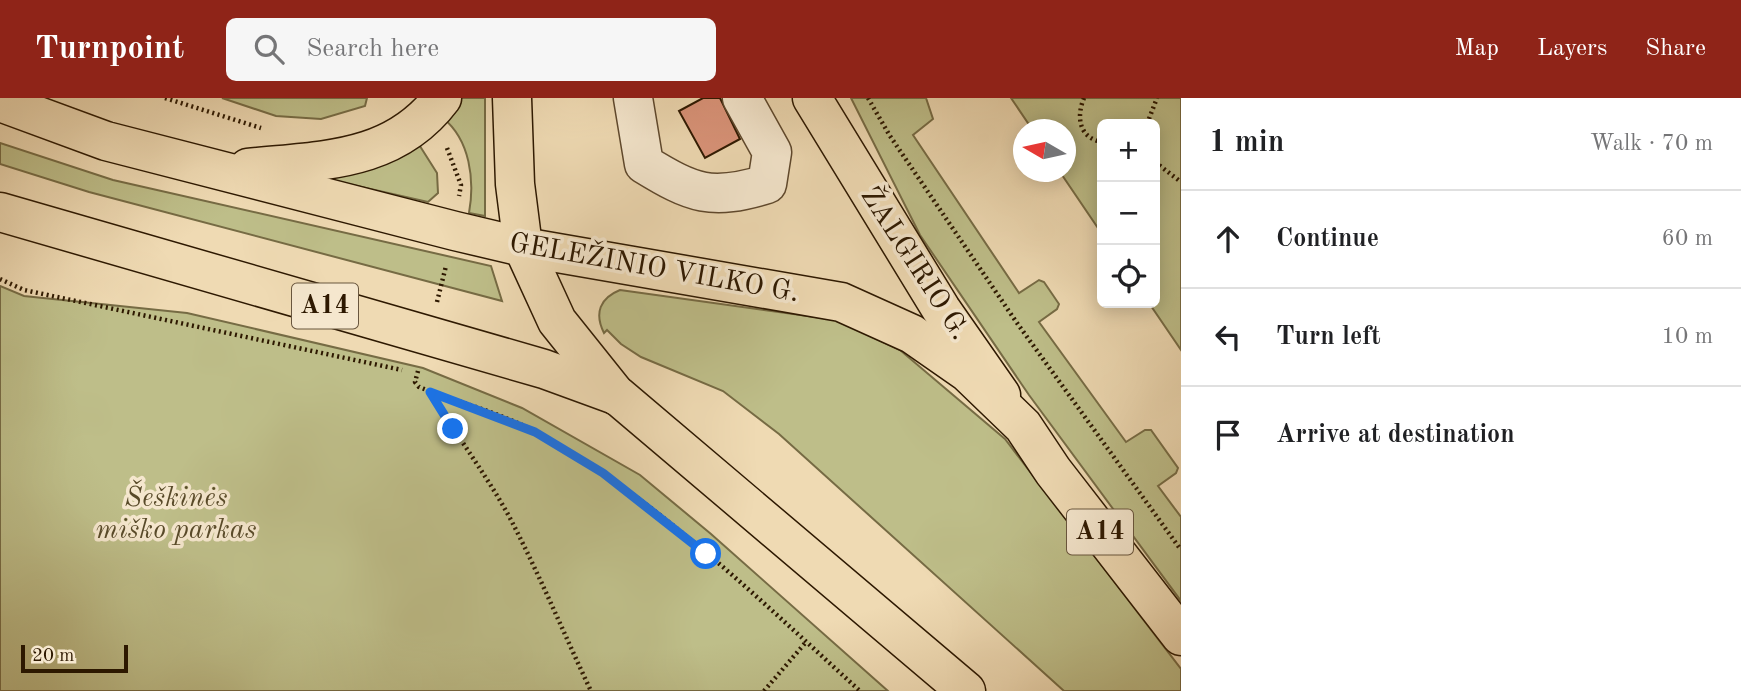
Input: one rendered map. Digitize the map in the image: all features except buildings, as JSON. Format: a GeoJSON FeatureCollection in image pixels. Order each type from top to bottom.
{"type":"FeatureCollection","features":[{"type":"Feature","properties":{"kind":"main road"},"geometry":{"type":"LineString","coordinates":[[223,171],[340,158],[381,147],[425,121],[442,98]]}},
{"type":"Feature","properties":{"kind":"main road"},"geometry":{"type":"LineString","coordinates":[[512,98],[515,184],[523,247],[557,321],[618,396]]}},
{"type":"Feature","properties":{"kind":"main road","name":"ŽALGIRIO G."},"geometry":{"type":"LineString","coordinates":[[812,98],[941,309],[1023,426]]}},
{"type":"Feature","properties":{"kind":"main road","name":"GELEŽINIO VILKO G."},"geometry":{"type":"LineString","coordinates":[[0,102],[106,141],[523,247],[841,302],[912,334],[968,373],[1023,426],[1053,471],[1181,636]]}},
{"type":"Feature","properties":{"kind":"main road","name":"A14"},"geometry":{"type":"LineString","coordinates":[[0,212],[544,369],[618,396],[966,691]]}},
{"type":"Feature","properties":{"kind":"lane"},"geometry":{"type":"LineString","coordinates":[[633,98],[644,164],[685,189],[733,194],[767,184],[772,152],[742,98]]}},
{"type":"Feature","properties":{"kind":"path"},"geometry":{"type":"LineString","coordinates":[[165,98],[268,131]]}},
{"type":"Feature","properties":{"kind":"path"},"geometry":{"type":"LineString","coordinates":[[868,98],[890,136],[1017,323],[1181,550]]}},
{"type":"Feature","properties":{"kind":"path"},"geometry":{"type":"LineString","coordinates":[[1084,98],[1079,121],[1083,132],[1097,141]]}},
{"type":"Feature","properties":{"kind":"path"},"geometry":{"type":"LineString","coordinates":[[1149,119],[1157,98]]}},
{"type":"Feature","properties":{"kind":"path"},"geometry":{"type":"LineString","coordinates":[[1160,166],[1181,182]]}},
{"type":"Feature","properties":{"kind":"path"},"geometry":{"type":"LineString","coordinates":[[0,279],[24,290],[417,373]]}},
{"type":"Feature","properties":{"kind":"path"},"geometry":{"type":"LineString","coordinates":[[428,335],[415,382],[430,392],[535,432],[603,473],[706,554],[860,691]]}},
{"type":"Feature","properties":{"kind":"path"},"geometry":{"type":"LineString","coordinates":[[430,392],[478,463],[511,521],[591,691]]}},
{"type":"Feature","properties":{"kind":"path"},"geometry":{"type":"LineString","coordinates":[[764,691],[806,642]]}},
{"type":"Feature","properties":{"kind":"green space"},"geometry":{"type":"Polygon","coordinates":[[[222,98],[367,98],[365,106],[321,119],[276,116],[222,98]]]}},
{"type":"Feature","properties":{"kind":"green space"},"geometry":{"type":"Polygon","coordinates":[[[456,98],[485,98],[485,216],[469,213],[471,174],[465,149],[452,127],[443,118],[456,98]]]}},
{"type":"Feature","properties":{"kind":"green space"},"geometry":{"type":"Polygon","coordinates":[[[851,98],[926,98],[933,119],[913,135],[1019,293],[1039,280],[1044,282],[1059,304],[1057,309],[1039,322],[1126,442],[1145,430],[1151,430],[1178,468],[1176,473],[1158,486],[1181,517],[1181,601],[1029,395],[920,235],[851,98]]]}},
{"type":"Feature","properties":{"kind":"green space"},"geometry":{"type":"Polygon","coordinates":[[[1011,98],[1181,98],[1181,350],[1152,308],[1160,308],[1160,119],[1097,119],[1097,227],[1067,182],[1076,182],[1076,119],[1025,119],[1011,98]]]}},
{"type":"Feature","properties":{"kind":"green space"},"geometry":{"type":"Polygon","coordinates":[[[0,143],[113,180],[491,266],[502,301],[89,192],[0,164],[0,143]]]}},
{"type":"Feature","properties":{"kind":"green space"},"geometry":{"type":"Polygon","coordinates":[[[418,143],[437,173],[438,193],[428,202],[335,181],[333,175],[418,143]]]}},
{"type":"Feature","properties":{"kind":"green space","name":"Šeškinės miško parkas"},"geometry":{"type":"Polygon","coordinates":[[[0,286],[24,296],[187,313],[423,368],[522,408],[640,475],[711,534],[888,691],[0,691],[0,286]]]}},
{"type":"Feature","properties":{"kind":"green space"},"geometry":{"type":"Polygon","coordinates":[[[620,290],[837,320],[900,350],[1005,439],[1181,669],[1181,691],[1064,691],[779,434],[723,391],[641,357],[621,344],[607,330],[604,333],[599,319],[601,307],[608,297],[620,290]]]}},
{"type":"Feature","properties":{"kind":"route"},"geometry":{"type":"LineString","coordinates":[[453,429],[430,392],[535,432],[603,473],[706,554]]}}]}
